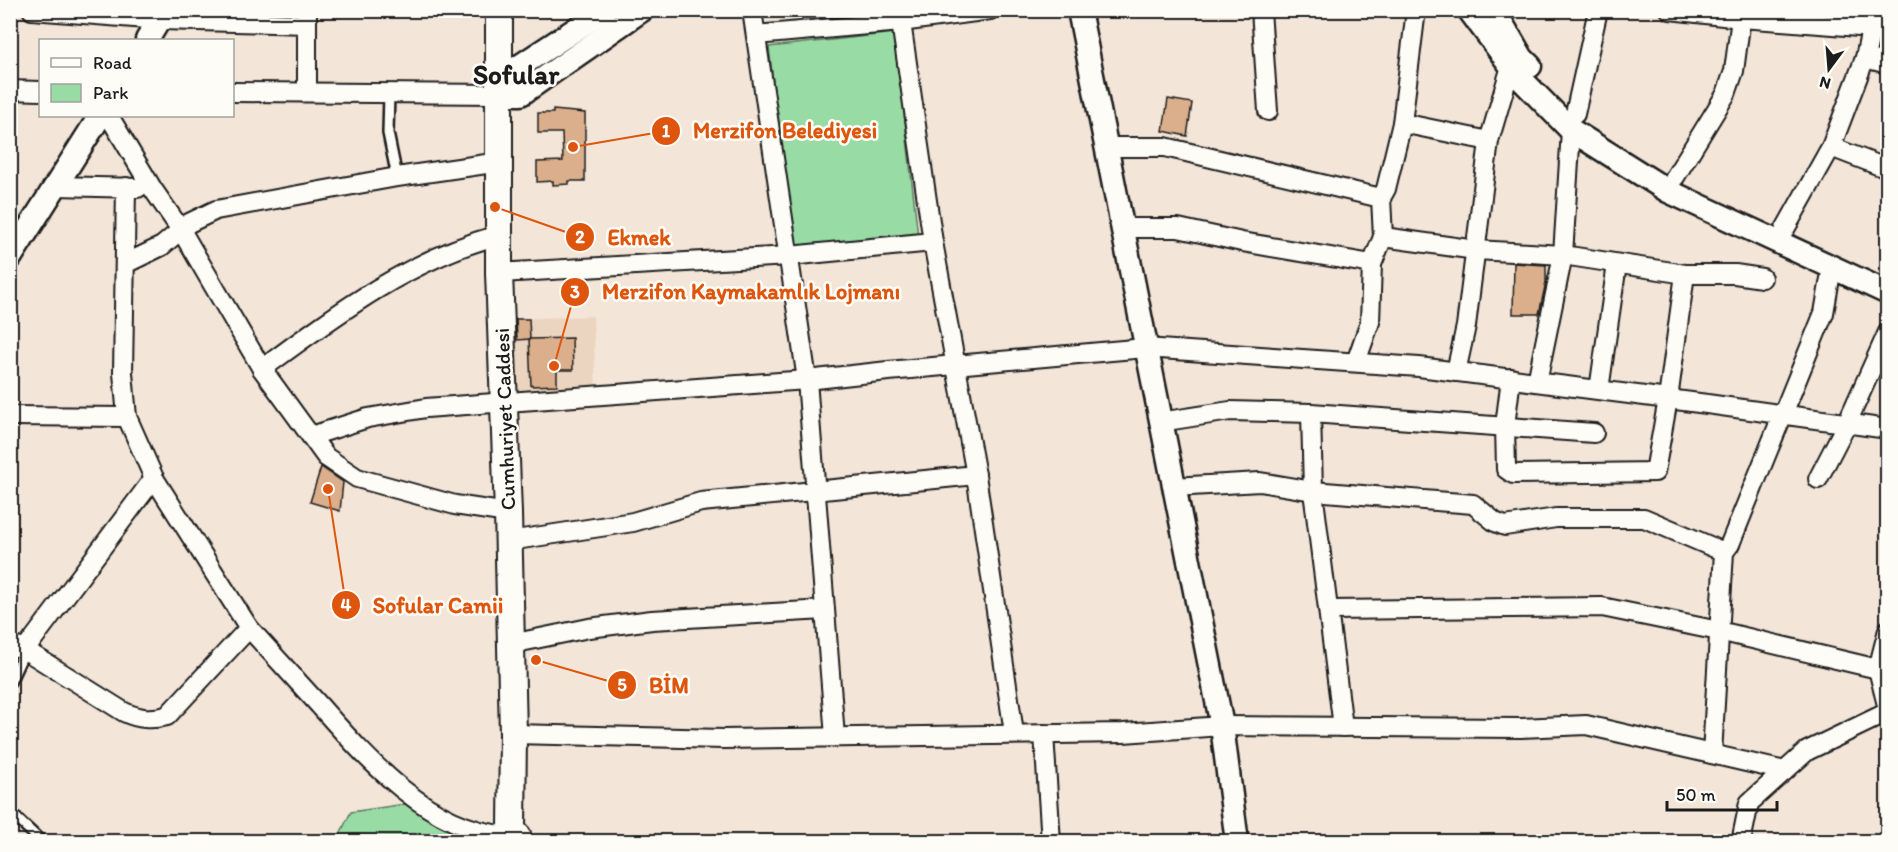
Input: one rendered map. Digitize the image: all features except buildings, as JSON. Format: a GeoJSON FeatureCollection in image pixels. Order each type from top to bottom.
{"type":"FeatureCollection","features":[{"type":"Feature","properties":{"kind":"main road","name":"Cumhuriyet Caddesi"},"geometry":{"type":"LineString","coordinates":[[499,10],[499,273],[509,541],[513,735],[508,838]]}},
{"type":"Feature","properties":{"kind":"street"},"geometry":{"type":"LineString","coordinates":[[32,10],[307,17],[308,92]]}},
{"type":"Feature","properties":{"kind":"street"},"geometry":{"type":"LineString","coordinates":[[500,86],[605,10]]}},
{"type":"Feature","properties":{"kind":"street"},"geometry":{"type":"LineString","coordinates":[[234,92],[389,93],[500,86],[521,94],[642,10]]}},
{"type":"Feature","properties":{"kind":"street"},"geometry":{"type":"LineString","coordinates":[[752,10],[807,380],[835,737]]}},
{"type":"Feature","properties":{"kind":"street"},"geometry":{"type":"LineString","coordinates":[[756,35],[902,22],[990,10]]}},
{"type":"Feature","properties":{"kind":"street"},"geometry":{"type":"LineString","coordinates":[[1079,10],[1222,726],[1237,842]]}},
{"type":"Feature","properties":{"kind":"street"},"geometry":{"type":"LineString","coordinates":[[1261,10],[1268,111]]}},
{"type":"Feature","properties":{"kind":"street"},"geometry":{"type":"LineString","coordinates":[[1356,362],[1370,322],[1372,264],[1383,237],[1382,198],[1402,123],[1416,10]]}},
{"type":"Feature","properties":{"kind":"street"},"geometry":{"type":"LineString","coordinates":[[1469,10],[1520,78],[1573,122],[1668,191],[1887,293]]}},
{"type":"Feature","properties":{"kind":"street"},"geometry":{"type":"LineString","coordinates":[[1494,10],[1522,58],[1573,122],[1675,177],[1887,277]]}},
{"type":"Feature","properties":{"kind":"street"},"geometry":{"type":"LineString","coordinates":[[1537,382],[1563,255],[1573,122],[1598,10]]}},
{"type":"Feature","properties":{"kind":"street"},"geometry":{"type":"LineString","coordinates":[[1670,10],[1741,18],[1874,19],[1864,58],[1832,147],[1785,229]]}},
{"type":"Feature","properties":{"kind":"street"},"geometry":{"type":"LineString","coordinates":[[148,39],[163,15]]}},
{"type":"Feature","properties":{"kind":"street"},"geometry":{"type":"LineString","coordinates":[[1675,177],[1726,94],[1734,71],[1741,18]]}},
{"type":"Feature","properties":{"kind":"street"},"geometry":{"type":"LineString","coordinates":[[902,22],[933,242],[976,475],[1014,734]]}},
{"type":"Feature","properties":{"kind":"street"},"geometry":{"type":"LineString","coordinates":[[1864,58],[1887,64]]}},
{"type":"Feature","properties":{"kind":"street"},"geometry":{"type":"LineString","coordinates":[[1456,372],[1466,326],[1489,141],[1510,66]]}},
{"type":"Feature","properties":{"kind":"street"},"geometry":{"type":"LineString","coordinates":[[10,90],[39,91]]}},
{"type":"Feature","properties":{"kind":"street"},"geometry":{"type":"LineString","coordinates":[[10,258],[99,117]]}},
{"type":"Feature","properties":{"kind":"street"},"geometry":{"type":"LineString","coordinates":[[110,117],[152,188],[181,230],[262,369],[326,457],[357,478],[455,505],[508,513]]}},
{"type":"Feature","properties":{"kind":"street"},"geometry":{"type":"LineString","coordinates":[[1402,123],[1489,141]]}},
{"type":"Feature","properties":{"kind":"street"},"geometry":{"type":"LineString","coordinates":[[1106,147],[1164,147],[1382,198]]}},
{"type":"Feature","properties":{"kind":"street"},"geometry":{"type":"LineString","coordinates":[[1832,147],[1887,169]]}},
{"type":"Feature","properties":{"kind":"street"},"geometry":{"type":"LineString","coordinates":[[125,264],[162,246],[189,223],[216,210],[397,177],[500,162]]}},
{"type":"Feature","properties":{"kind":"street"},"geometry":{"type":"LineString","coordinates":[[56,186],[152,188]]}},
{"type":"Feature","properties":{"kind":"street"},"geometry":{"type":"LineString","coordinates":[[126,187],[123,373],[127,417],[154,478],[249,628],[364,756],[394,783],[445,817],[474,829],[508,838]]}},
{"type":"Feature","properties":{"kind":"street"},"geometry":{"type":"LineString","coordinates":[[1122,228],[1178,228],[1242,242],[1372,264]]}},
{"type":"Feature","properties":{"kind":"street"},"geometry":{"type":"LineString","coordinates":[[262,369],[399,276],[439,255],[499,235]]}},
{"type":"Feature","properties":{"kind":"street"},"geometry":{"type":"LineString","coordinates":[[1383,237],[1476,250],[1563,255],[1685,274],[1735,274],[1762,278]]}},
{"type":"Feature","properties":{"kind":"street"},"geometry":{"type":"LineString","coordinates":[[499,273],[789,256],[933,242]]}},
{"type":"Feature","properties":{"kind":"street"},"geometry":{"type":"LineString","coordinates":[[1599,390],[1617,264]]}},
{"type":"Feature","properties":{"kind":"street"},"geometry":{"type":"LineString","coordinates":[[1712,754],[1724,552],[1730,543],[1824,314],[1832,267]]}},
{"type":"Feature","properties":{"kind":"street"},"geometry":{"type":"LineString","coordinates":[[1510,378],[1505,426],[1506,469],[1513,474],[1655,472],[1668,399],[1685,274]]}},
{"type":"Feature","properties":{"kind":"street"},"geometry":{"type":"LineString","coordinates":[[1818,479],[1887,332]]}},
{"type":"Feature","properties":{"kind":"street"},"geometry":{"type":"LineString","coordinates":[[311,436],[340,426],[397,412],[807,380],[955,364],[1145,348],[1419,367],[1887,429]]}},
{"type":"Feature","properties":{"kind":"street"},"geometry":{"type":"LineString","coordinates":[[1160,422],[1230,411],[1311,412],[1594,433]]}},
{"type":"Feature","properties":{"kind":"street"},"geometry":{"type":"LineString","coordinates":[[1311,412],[1312,491],[1343,727]]}},
{"type":"Feature","properties":{"kind":"street"},"geometry":{"type":"LineString","coordinates":[[10,416],[127,417]]}},
{"type":"Feature","properties":{"kind":"street"},"geometry":{"type":"LineString","coordinates":[[509,541],[633,522],[700,502],[976,475]]}},
{"type":"Feature","properties":{"kind":"street"},"geometry":{"type":"LineString","coordinates":[[154,478],[18,647],[124,712],[135,717],[158,718],[166,716],[249,628]]}},
{"type":"Feature","properties":{"kind":"street"},"geometry":{"type":"LineString","coordinates":[[1173,487],[1260,482],[1312,491],[1473,504],[1495,522],[1505,526],[1556,518],[1644,518],[1724,552]]}},
{"type":"Feature","properties":{"kind":"street"},"geometry":{"type":"LineString","coordinates":[[1329,610],[1602,607],[1719,631],[1878,669]]}},
{"type":"Feature","properties":{"kind":"street"},"geometry":{"type":"LineString","coordinates":[[511,644],[589,628],[652,620],[825,610]]}},
{"type":"Feature","properties":{"kind":"street"},"geometry":{"type":"LineString","coordinates":[[1741,842],[1749,803],[1807,751],[1887,710],[1878,669],[1887,630]]}},
{"type":"Feature","properties":{"kind":"street"},"geometry":{"type":"LineString","coordinates":[[513,735],[724,739],[1123,733],[1222,726],[1521,728],[1586,725],[1785,771]]}},
{"type":"Feature","properties":{"kind":"street"},"geometry":{"type":"LineString","coordinates":[[1044,734],[1051,842]]}},
{"type":"Feature","properties":{"kind":"lane"},"geometry":{"type":"LineString","coordinates":[[389,93],[388,133],[397,177]]}},
{"type":"Feature","properties":{"kind":"lane"},"geometry":{"type":"LineString","coordinates":[[10,682],[18,647]]}},
{"type":"Feature","properties":{"kind":"lane"},"geometry":{"type":"LineString","coordinates":[[10,812],[42,842]]}},
{"type":"Feature","properties":{"kind":"shaded area"},"geometry":{"type":"Polygon","coordinates":[[[593,316],[596,392],[513,396],[510,319],[593,316]]]}},
{"type":"Feature","properties":{"kind":"green space"},"geometry":{"type":"Polygon","coordinates":[[[895,33],[918,236],[792,249],[769,47],[895,33]]]}},
{"type":"Feature","properties":{"kind":"green space"},"geometry":{"type":"Polygon","coordinates":[[[412,803],[456,830],[462,841],[336,842],[351,812],[412,803]]]}},
{"type":"Feature","properties":{"kind":"place","name":"Merzifon Belediyesi"},"geometry":{"type":"Point","coordinates":[573,147]}},
{"type":"Feature","properties":{"kind":"place","name":"Ekmek"},"geometry":{"type":"Point","coordinates":[495,207]}},
{"type":"Feature","properties":{"kind":"place","name":"Merzifon Kaymakamlık Lojmanı"},"geometry":{"type":"Point","coordinates":[554,366]}},
{"type":"Feature","properties":{"kind":"place","name":"Sofular Camii"},"geometry":{"type":"Point","coordinates":[328,489]}},
{"type":"Feature","properties":{"kind":"place","name":"BİM"},"geometry":{"type":"Point","coordinates":[536,660]}},
{"type":"Feature","properties":{"kind":"district","name":"Sofular"},"geometry":{"type":"Point","coordinates":[516,75]}}]}
